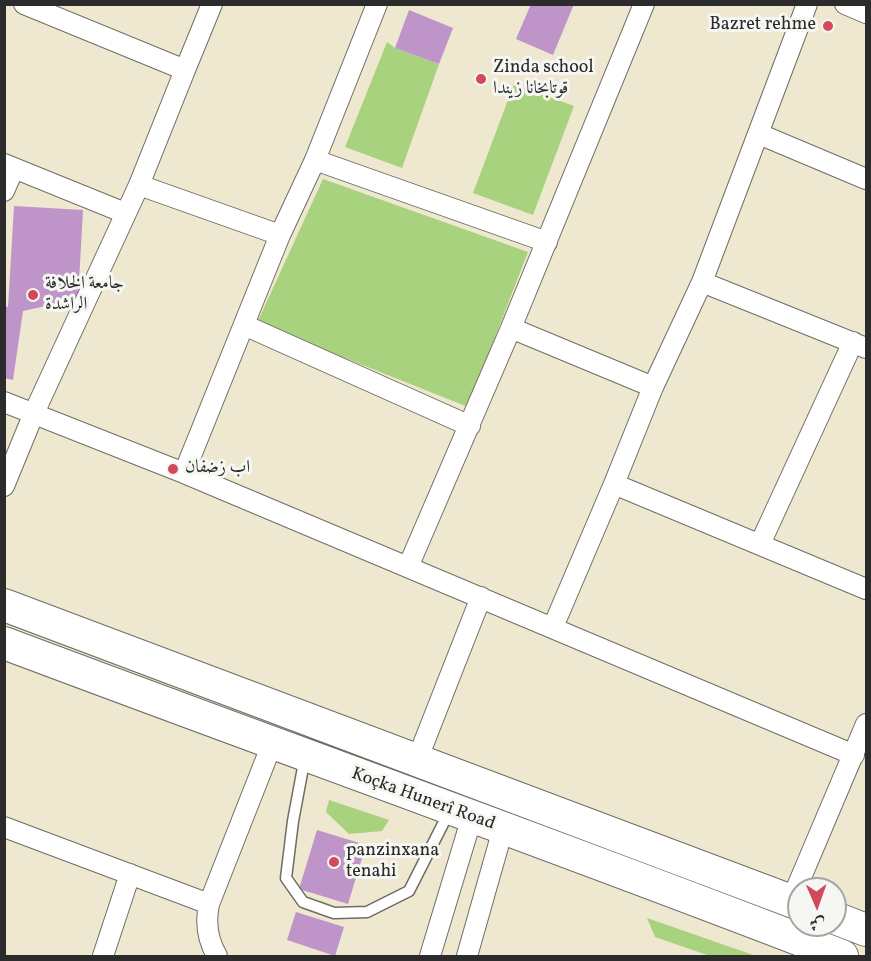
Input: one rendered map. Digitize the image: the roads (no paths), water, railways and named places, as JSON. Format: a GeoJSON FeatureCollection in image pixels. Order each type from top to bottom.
{"type":"FeatureCollection","features":[{"type":"Feature","properties":{"kind":"main road"},"geometry":{"type":"LineString","coordinates":[[4,605],[787,900]]}},
{"type":"Feature","properties":{"kind":"main road","name":"Koçka Hunerî Road"},"geometry":{"type":"LineString","coordinates":[[4,643],[670,890],[842,957]]}},
{"type":"Feature","properties":{"kind":"main road"},"geometry":{"type":"LineString","coordinates":[[847,922],[867,930]]}},
{"type":"Feature","properties":{"kind":"street"},"geometry":{"type":"LineString","coordinates":[[24,4],[185,70]]}},
{"type":"Feature","properties":{"kind":"street"},"geometry":{"type":"LineString","coordinates":[[4,486],[34,413],[139,185],[212,4]]}},
{"type":"Feature","properties":{"kind":"street"},"geometry":{"type":"LineString","coordinates":[[184,473],[280,235],[315,160],[376,4]]}},
{"type":"Feature","properties":{"kind":"street"},"geometry":{"type":"LineString","coordinates":[[408,567],[470,426],[645,4]]}},
{"type":"Feature","properties":{"kind":"street"},"geometry":{"type":"LineString","coordinates":[[553,627],[653,387],[702,282],[807,4]]}},
{"type":"Feature","properties":{"kind":"street"},"geometry":{"type":"LineString","coordinates":[[845,4],[867,13]]}},
{"type":"Feature","properties":{"kind":"street"},"geometry":{"type":"LineString","coordinates":[[759,134],[867,179]]}},
{"type":"Feature","properties":{"kind":"street"},"geometry":{"type":"LineString","coordinates":[[315,160],[547,242]]}},
{"type":"Feature","properties":{"kind":"street"},"geometry":{"type":"LineString","coordinates":[[4,191],[9,166],[125,213]]}},
{"type":"Feature","properties":{"kind":"street"},"geometry":{"type":"LineString","coordinates":[[139,185],[280,235]]}},
{"type":"Feature","properties":{"kind":"street"},"geometry":{"type":"LineString","coordinates":[[702,282],[860,345],[760,544]]}},
{"type":"Feature","properties":{"kind":"street"},"geometry":{"type":"LineString","coordinates":[[244,325],[470,426]]}},
{"type":"Feature","properties":{"kind":"street"},"geometry":{"type":"LineString","coordinates":[[511,328],[653,387]]}},
{"type":"Feature","properties":{"kind":"street"},"geometry":{"type":"LineString","coordinates":[[4,402],[184,473],[854,755]]}},
{"type":"Feature","properties":{"kind":"street"},"geometry":{"type":"LineString","coordinates":[[614,484],[867,589]]}},
{"type":"Feature","properties":{"kind":"street"},"geometry":{"type":"LineString","coordinates":[[417,760],[481,597]]}},
{"type":"Feature","properties":{"kind":"street"},"geometry":{"type":"LineString","coordinates":[[805,877],[867,724]]}},
{"type":"Feature","properties":{"kind":"street"},"geometry":{"type":"LineString","coordinates":[[217,957],[209,940],[207,928],[209,904],[272,744]]}},
{"type":"Feature","properties":{"kind":"street"},"geometry":{"type":"LineString","coordinates":[[430,957],[462,813]]}},
{"type":"Feature","properties":{"kind":"street"},"geometry":{"type":"LineString","coordinates":[[4,827],[209,904]]}},
{"type":"Feature","properties":{"kind":"street"},"geometry":{"type":"LineString","coordinates":[[467,957],[503,829]]}},
{"type":"Feature","properties":{"kind":"street"},"geometry":{"type":"LineString","coordinates":[[103,957],[130,874]]}},
{"type":"Feature","properties":{"kind":"lane"},"geometry":{"type":"LineString","coordinates":[[305,756],[293,821],[286,878],[303,902],[334,913],[367,912],[409,891],[462,813]]}},
{"type":"Feature","properties":{"kind":"place","name":"Bazret rehme"},"geometry":{"type":"Point","coordinates":[828,26]}},
{"type":"Feature","properties":{"kind":"place","name":"Zinda school قوتابخانا زیندا"},"geometry":{"type":"Point","coordinates":[481,79]}},
{"type":"Feature","properties":{"kind":"place","name":"جامعة الخلافة الراشدة"},"geometry":{"type":"Point","coordinates":[33,295]}},
{"type":"Feature","properties":{"kind":"place","name":"اب زضفان"},"geometry":{"type":"Point","coordinates":[173,469]}},
{"type":"Feature","properties":{"kind":"place","name":"panzinxana tenahi"},"geometry":{"type":"Point","coordinates":[334,862]}}]}
